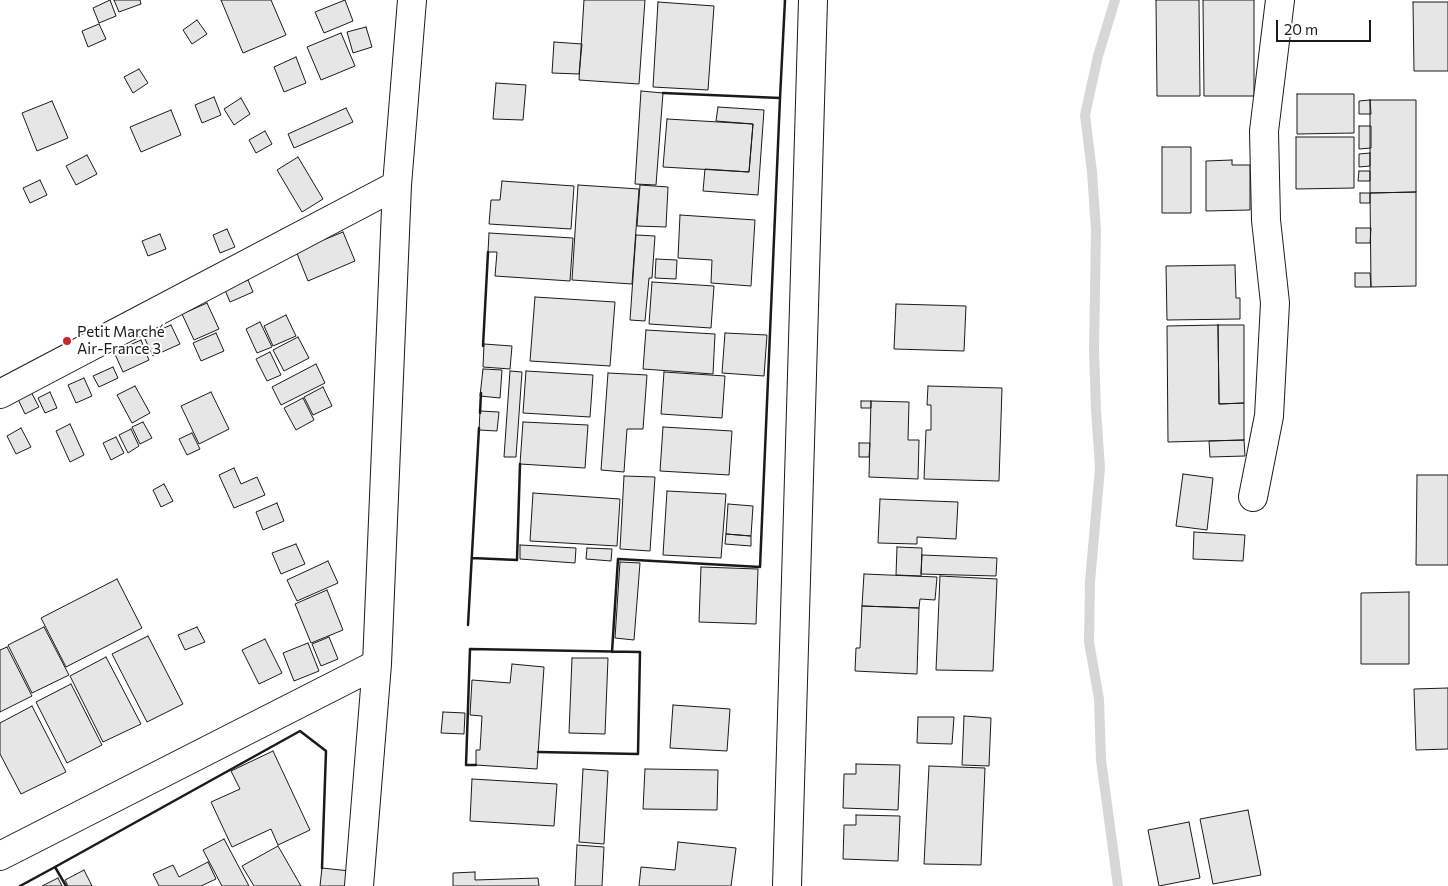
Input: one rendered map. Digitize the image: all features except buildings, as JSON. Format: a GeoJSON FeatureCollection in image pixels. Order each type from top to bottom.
{"type":"FeatureCollection","features":[{"type":"Feature","properties":{"kind":"street"},"geometry":{"type":"LineString","coordinates":[[359,886],[377,664],[397,185],[412,0]]}},
{"type":"Feature","properties":{"kind":"street"},"geometry":{"type":"LineString","coordinates":[[787,886],[813,0]]}},
{"type":"Feature","properties":{"kind":"street"},"geometry":{"type":"LineString","coordinates":[[1253,497],[1269,416],[1275,304],[1266,220],[1264,131],[1280,0]]}},
{"type":"Feature","properties":{"kind":"street"},"geometry":{"type":"LineString","coordinates":[[0,394],[397,185]]}},
{"type":"Feature","properties":{"kind":"street"},"geometry":{"type":"LineString","coordinates":[[0,856],[377,664]]}},
{"type":"Feature","properties":{"kind":"waterway"},"geometry":{"type":"LineString","coordinates":[[1115,0],[1098,56],[1085,115],[1092,172],[1096,230],[1094,351],[1100,468],[1090,582],[1089,642],[1099,699],[1101,760],[1118,886]]}},
{"type":"Feature","properties":{"kind":"wall"},"geometry":{"type":"LineString","coordinates":[[663,93],[780,98],[785,0]]}},
{"type":"Feature","properties":{"kind":"wall"},"geometry":{"type":"LineString","coordinates":[[612,652],[618,559],[760,567],[780,98]]}},
{"type":"Feature","properties":{"kind":"wall"},"geometry":{"type":"LineString","coordinates":[[483,346],[488,252]]}},
{"type":"Feature","properties":{"kind":"wall"},"geometry":{"type":"LineString","coordinates":[[480,413],[481,393]]}},
{"type":"Feature","properties":{"kind":"wall"},"geometry":{"type":"LineString","coordinates":[[468,625],[479,428]]}},
{"type":"Feature","properties":{"kind":"wall"},"geometry":{"type":"LineString","coordinates":[[472,558],[517,560],[520,464]]}},
{"type":"Feature","properties":{"kind":"wall"},"geometry":{"type":"LineString","coordinates":[[476,765],[466,765],[470,649],[640,652],[638,754],[538,752]]}},
{"type":"Feature","properties":{"kind":"wall"},"geometry":{"type":"LineString","coordinates":[[55,867],[300,731],[326,751],[322,868]]}},
{"type":"Feature","properties":{"kind":"wall"},"geometry":{"type":"LineString","coordinates":[[20,886],[55,867],[66,886]]}},
{"type":"Feature","properties":{"kind":"place","name":"Petit Marché Air-France 3"},"geometry":{"type":"Point","coordinates":[67,341]}}]}
